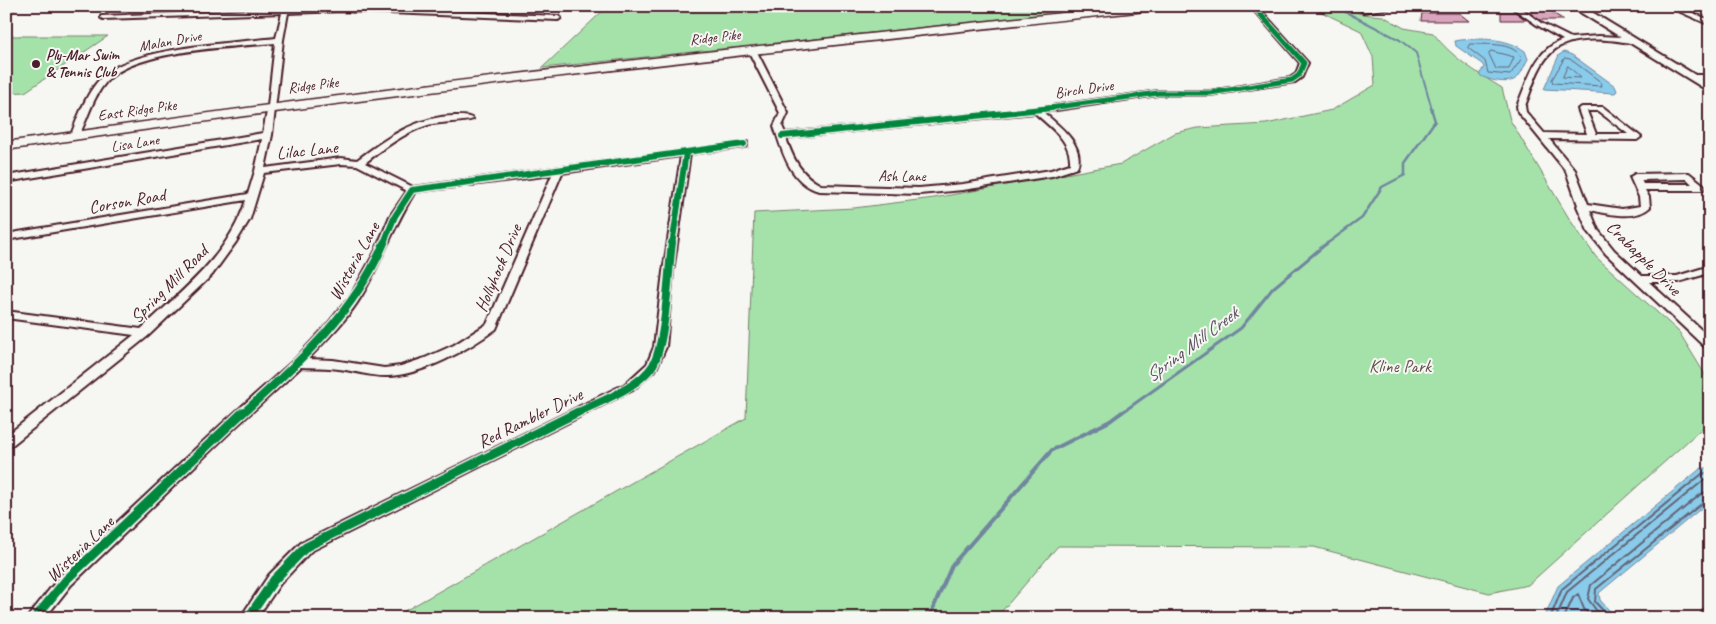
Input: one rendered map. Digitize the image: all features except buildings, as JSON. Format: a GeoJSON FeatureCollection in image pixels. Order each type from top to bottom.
{"type":"FeatureCollection","features":[{"type":"Feature","properties":{"kind":"main road","name":"Ridge Pike"},"geometry":{"type":"LineString","coordinates":[[272,106],[752,50],[1163,6]]}},
{"type":"Feature","properties":{"kind":"main road"},"geometry":{"type":"LineString","coordinates":[[1576,7],[1710,89]]}},
{"type":"Feature","properties":{"kind":"main road","name":"East Ridge Pike"},"geometry":{"type":"LineString","coordinates":[[6,146],[272,106]]}},
{"type":"Feature","properties":{"kind":"street"},"geometry":{"type":"LineString","coordinates":[[6,10],[16,6]]}},
{"type":"Feature","properties":{"kind":"street"},"geometry":{"type":"LineString","coordinates":[[183,16],[188,6]]}},
{"type":"Feature","properties":{"kind":"street","name":"Birch Drive"},"geometry":{"type":"LineString","coordinates":[[782,136],[1037,110],[1158,93],[1210,93],[1292,80],[1299,75],[1304,63],[1253,6]]}},
{"type":"Feature","properties":{"kind":"street"},"geometry":{"type":"LineString","coordinates":[[1363,10],[1401,6]]}},
{"type":"Feature","properties":{"kind":"street"},"geometry":{"type":"LineString","coordinates":[[1513,6],[1539,24],[1537,27],[1567,42],[1630,41]]}},
{"type":"Feature","properties":{"kind":"street"},"geometry":{"type":"LineString","coordinates":[[1576,7],[1620,6]]}},
{"type":"Feature","properties":{"kind":"street"},"geometry":{"type":"LineString","coordinates":[[1670,6],[1710,23]]}},
{"type":"Feature","properties":{"kind":"street"},"geometry":{"type":"LineString","coordinates":[[103,17],[183,16],[287,9],[342,9],[558,18]]}},
{"type":"Feature","properties":{"kind":"street","name":"Spring Mill Road"},"geometry":{"type":"LineString","coordinates":[[6,443],[144,333],[208,273],[240,226],[253,196],[268,135],[279,40],[287,9]]}},
{"type":"Feature","properties":{"kind":"street","name":"Malan Drive"},"geometry":{"type":"LineString","coordinates":[[75,135],[83,113],[106,77],[121,68],[140,60],[170,53],[279,40]]}},
{"type":"Feature","properties":{"kind":"street","name":"Crabapple Drive"},"geometry":{"type":"LineString","coordinates":[[1567,42],[1548,51],[1521,106],[1525,117],[1544,136],[1570,170],[1593,231],[1610,252],[1710,345]]}},
{"type":"Feature","properties":{"kind":"street","name":"Ash Lane"},"geometry":{"type":"LineString","coordinates":[[752,50],[784,113],[778,126],[797,174],[806,183],[819,188],[919,191],[963,187],[1052,173],[1074,166],[1076,158],[1074,148],[1037,110]]}},
{"type":"Feature","properties":{"kind":"street"},"geometry":{"type":"LineString","coordinates":[[1692,77],[1710,77]]}},
{"type":"Feature","properties":{"kind":"street"},"geometry":{"type":"LineString","coordinates":[[1544,136],[1593,137],[1637,137],[1600,109],[1582,109],[1593,137]]}},
{"type":"Feature","properties":{"kind":"street"},"geometry":{"type":"LineString","coordinates":[[359,163],[404,131],[436,121],[458,118],[469,119]]}},
{"type":"Feature","properties":{"kind":"street","name":"Lisa Lane"},"geometry":{"type":"LineString","coordinates":[[6,178],[268,135]]}},
{"type":"Feature","properties":{"kind":"street"},"geometry":{"type":"LineString","coordinates":[[412,190],[744,144]]}},
{"type":"Feature","properties":{"kind":"street","name":"Red Rambler Drive"},"geometry":{"type":"LineString","coordinates":[[248,618],[263,592],[282,568],[306,547],[629,387],[652,366],[660,347],[668,272],[686,153]]}},
{"type":"Feature","properties":{"kind":"street","name":"Lilac Lane"},"geometry":{"type":"LineString","coordinates":[[260,171],[341,161],[359,163],[412,190]]}},
{"type":"Feature","properties":{"kind":"street","name":"Hollyhock Drive"},"geometry":{"type":"LineString","coordinates":[[298,363],[334,364],[376,372],[394,372],[420,364],[478,338],[492,326],[558,171]]}},
{"type":"Feature","properties":{"kind":"street"},"geometry":{"type":"LineString","coordinates":[[1582,206],[1620,212],[1636,212],[1645,207],[1640,187],[1635,177],[1689,176],[1701,187],[1640,187]]}},
{"type":"Feature","properties":{"kind":"street","name":"Wisteria Lane"},"geometry":{"type":"LineString","coordinates":[[35,618],[66,580],[226,428],[298,363],[356,296],[380,252],[395,216],[412,190]]}},
{"type":"Feature","properties":{"kind":"street","name":"Corson Road"},"geometry":{"type":"LineString","coordinates":[[6,237],[253,196]]}},
{"type":"Feature","properties":{"kind":"street"},"geometry":{"type":"LineString","coordinates":[[1640,279],[1678,280],[1710,269]]}},
{"type":"Feature","properties":{"kind":"street"},"geometry":{"type":"LineString","coordinates":[[6,314],[144,333]]}},
{"type":"Feature","properties":{"kind":"street"},"geometry":{"type":"LineString","coordinates":[[1707,618],[1710,615]]}},
{"type":"Feature","properties":{"kind":"green space"},"geometry":{"type":"Polygon","coordinates":[[[608,6],[1124,6],[542,68],[608,6]]]}},
{"type":"Feature","properties":{"kind":"green space","name":"Kline Park"},"geometry":{"type":"Polygon","coordinates":[[[1309,6],[1342,6],[1361,14],[1383,16],[1404,28],[1433,33],[1456,57],[1502,88],[1510,120],[1570,220],[1596,257],[1679,332],[1709,381],[1702,392],[1710,399],[1710,421],[1528,585],[1489,593],[1314,547],[1058,546],[996,618],[392,618],[746,418],[754,213],[854,208],[934,198],[1121,164],[1175,133],[1198,128],[1266,124],[1332,110],[1375,85],[1373,57],[1361,31],[1309,6]]]}},
{"type":"Feature","properties":{"kind":"green space","name":"Ply-Mar Swim & Tennis Club"},"geometry":{"type":"Polygon","coordinates":[[[6,36],[108,36],[25,92],[6,93],[6,36]]]}},
{"type":"Feature","properties":{"kind":"water"},"geometry":{"type":"Polygon","coordinates":[[[1486,39],[1503,41],[1525,51],[1528,59],[1518,77],[1514,80],[1504,82],[1488,79],[1479,75],[1484,67],[1482,64],[1456,46],[1455,41],[1486,39]]]}},
{"type":"Feature","properties":{"kind":"water"},"geometry":{"type":"Polygon","coordinates":[[[1564,52],[1572,55],[1615,86],[1617,91],[1615,93],[1544,89],[1559,55],[1564,52]]]}},
{"type":"Feature","properties":{"kind":"water"},"geometry":{"type":"Polygon","coordinates":[[[1710,467],[1710,501],[1599,593],[1600,600],[1616,618],[1544,618],[1558,586],[1700,469],[1710,467]]]}},
{"type":"Feature","properties":{"kind":"waterway","name":"Spring Mill Creek"},"geometry":{"type":"LineString","coordinates":[[1334,6],[1400,40],[1416,53],[1432,109]]}},
{"type":"Feature","properties":{"kind":"waterway","name":"Spring Mill Creek"},"geometry":{"type":"LineString","coordinates":[[1325,245],[1362,218],[1382,187],[1405,175],[1405,163],[1435,121],[1431,108]]}},
{"type":"Feature","properties":{"kind":"waterway","name":"Spring Mill Creek"},"geometry":{"type":"LineString","coordinates":[[1120,414],[1241,328],[1273,288],[1327,243]]}},
{"type":"Feature","properties":{"kind":"waterway","name":"Spring Mill Creek"},"geometry":{"type":"LineString","coordinates":[[929,618],[952,565],[1052,450],[1110,421],[1122,412]]}},
{"type":"Feature","properties":{"kind":"cycle path"},"geometry":{"type":"LineString","coordinates":[[782,136],[1037,110],[1158,93],[1210,93],[1292,80],[1299,75],[1304,63],[1253,6]]}},
{"type":"Feature","properties":{"kind":"cycle path"},"geometry":{"type":"LineString","coordinates":[[35,618],[66,580],[226,428],[298,363],[330,329],[356,296],[380,252],[395,216],[412,190],[744,144]]}},
{"type":"Feature","properties":{"kind":"cycle path"},"geometry":{"type":"LineString","coordinates":[[248,618],[274,580],[306,547],[629,387],[652,366],[660,347],[668,272],[686,153]]}},
{"type":"Feature","properties":{"kind":"place","name":"Ply-Mar Swim & Tennis Club"},"geometry":{"type":"Point","coordinates":[36,64]}}]}
